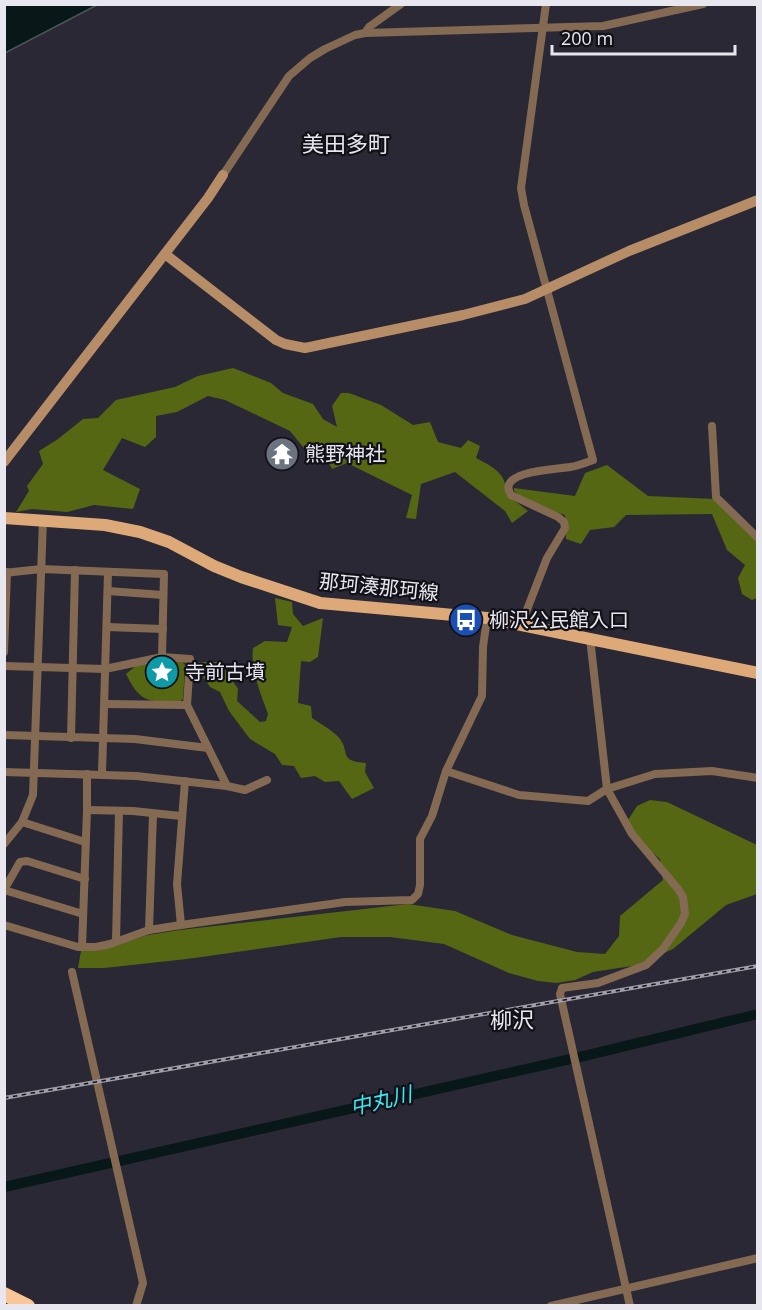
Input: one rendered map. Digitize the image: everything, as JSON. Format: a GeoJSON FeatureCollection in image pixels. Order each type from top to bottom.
{"type":"FeatureCollection","features":[{"type":"Feature","properties":{"kind":"highway"},"geometry":{"type":"LineString","coordinates":[[4,1294],[28,1305]]}},
{"type":"Feature","properties":{"kind":"highway"},"geometry":{"type":"LineString","coordinates":[[4,1303],[9,1305]]}},
{"type":"Feature","properties":{"kind":"main road","name":"那珂湊那珂線"},"geometry":{"type":"LineString","coordinates":[[4,518],[105,525],[155,536],[241,577],[320,603],[488,618],[758,673]]}},
{"type":"Feature","properties":{"kind":"street"},"geometry":{"type":"LineString","coordinates":[[365,33],[369,27],[401,4]]}},
{"type":"Feature","properties":{"kind":"street"},"geometry":{"type":"LineString","coordinates":[[521,625],[547,558],[565,528],[564,522],[558,517],[511,495],[508,486],[516,476],[525,473],[573,466],[593,460],[521,188],[546,4]]}},
{"type":"Feature","properties":{"kind":"street"},"geometry":{"type":"LineString","coordinates":[[4,462],[208,198],[289,76],[317,53],[365,33],[603,26],[704,4]]}},
{"type":"Feature","properties":{"kind":"street"},"geometry":{"type":"LineString","coordinates":[[165,254],[276,340],[296,348],[315,347],[518,302],[629,251],[758,200]]}},
{"type":"Feature","properties":{"kind":"street"},"geometry":{"type":"LineString","coordinates":[[712,426],[716,497],[758,538]]}},
{"type":"Feature","properties":{"kind":"street"},"geometry":{"type":"LineString","coordinates":[[4,844],[22,822],[33,795],[43,520]]}},
{"type":"Feature","properties":{"kind":"street"},"geometry":{"type":"LineString","coordinates":[[4,652],[6,572],[41,569],[75,570],[164,574],[162,657]]}},
{"type":"Feature","properties":{"kind":"street"},"geometry":{"type":"LineString","coordinates":[[71,738],[75,570]]}},
{"type":"Feature","properties":{"kind":"street"},"geometry":{"type":"LineString","coordinates":[[102,774],[108,572]]}},
{"type":"Feature","properties":{"kind":"street"},"geometry":{"type":"LineString","coordinates":[[108,591],[164,595]]}},
{"type":"Feature","properties":{"kind":"street"},"geometry":{"type":"LineString","coordinates":[[4,925],[82,946],[96,947],[149,930],[181,925],[345,902],[412,900],[418,894],[420,885],[420,839],[435,808],[446,771],[482,696],[483,647],[488,618]]}},
{"type":"Feature","properties":{"kind":"street"},"geometry":{"type":"LineString","coordinates":[[107,627],[163,629]]}},
{"type":"Feature","properties":{"kind":"street"},"geometry":{"type":"LineString","coordinates":[[590,638],[607,789],[632,834],[683,897],[685,914],[663,949],[646,965],[598,983],[562,988],[560,994],[630,1305]]}},
{"type":"Feature","properties":{"kind":"street"},"geometry":{"type":"LineString","coordinates":[[4,666],[105,669],[162,657],[190,659],[187,705],[227,786]]}},
{"type":"Feature","properties":{"kind":"street"},"geometry":{"type":"LineString","coordinates":[[105,704],[187,705]]}},
{"type":"Feature","properties":{"kind":"street"},"geometry":{"type":"LineString","coordinates":[[4,735],[135,739],[208,748]]}},
{"type":"Feature","properties":{"kind":"street"},"geometry":{"type":"LineString","coordinates":[[446,771],[519,795],[588,801],[607,789],[655,774],[712,771],[758,778]]}},
{"type":"Feature","properties":{"kind":"street"},"geometry":{"type":"LineString","coordinates":[[4,772],[102,774],[185,781],[245,790],[267,780]]}},
{"type":"Feature","properties":{"kind":"street"},"geometry":{"type":"LineString","coordinates":[[82,946],[87,774]]}},
{"type":"Feature","properties":{"kind":"street"},"geometry":{"type":"LineString","coordinates":[[181,925],[177,885],[185,781]]}},
{"type":"Feature","properties":{"kind":"street"},"geometry":{"type":"LineString","coordinates":[[87,810],[181,816]]}},
{"type":"Feature","properties":{"kind":"street"},"geometry":{"type":"LineString","coordinates":[[116,941],[119,811]]}},
{"type":"Feature","properties":{"kind":"street"},"geometry":{"type":"LineString","coordinates":[[149,930],[153,814]]}},
{"type":"Feature","properties":{"kind":"street"},"geometry":{"type":"LineString","coordinates":[[22,822],[85,842]]}},
{"type":"Feature","properties":{"kind":"street"},"geometry":{"type":"LineString","coordinates":[[83,914],[4,890],[20,862],[27,861],[84,879]]}},
{"type":"Feature","properties":{"kind":"street"},"geometry":{"type":"LineString","coordinates":[[72,972],[143,1283],[136,1305]]}},
{"type":"Feature","properties":{"kind":"street"},"geometry":{"type":"LineString","coordinates":[[550,1305],[758,1258]]}},
{"type":"Feature","properties":{"kind":"green space"},"geometry":{"type":"Polygon","coordinates":[[[233,368],[271,383],[283,393],[313,404],[323,419],[337,427],[332,406],[341,393],[349,393],[381,405],[413,425],[430,422],[438,442],[461,448],[468,440],[480,446],[476,458],[498,472],[504,481],[506,494],[528,511],[512,523],[505,511],[455,472],[421,484],[416,519],[406,518],[412,495],[347,463],[332,469],[327,459],[313,459],[290,431],[225,400],[208,396],[177,412],[156,416],[156,437],[145,447],[122,438],[103,470],[140,489],[133,509],[94,505],[67,512],[32,509],[16,512],[29,491],[27,486],[43,464],[39,451],[83,419],[98,418],[116,400],[175,387],[198,376],[233,368]]]}},
{"type":"Feature","properties":{"kind":"green space"},"geometry":{"type":"Polygon","coordinates":[[[607,465],[648,496],[715,499],[757,541],[757,598],[752,600],[742,594],[738,578],[745,565],[727,550],[712,514],[626,515],[614,527],[590,530],[581,544],[566,539],[565,515],[532,503],[514,491],[514,488],[575,496],[585,473],[607,465]]]}},
{"type":"Feature","properties":{"kind":"green space"},"geometry":{"type":"Polygon","coordinates":[[[275,598],[292,602],[293,614],[303,626],[323,618],[318,657],[310,662],[301,661],[298,703],[311,706],[312,718],[337,736],[348,758],[366,763],[365,772],[374,788],[352,799],[339,781],[325,782],[315,776],[301,778],[294,766],[282,765],[275,754],[250,739],[229,711],[220,692],[210,687],[195,665],[197,662],[220,662],[238,689],[237,701],[260,722],[266,721],[268,714],[255,673],[253,648],[265,641],[287,642],[292,627],[278,625],[275,598]]]}},
{"type":"Feature","properties":{"kind":"green space"},"geometry":{"type":"Polygon","coordinates":[[[182,662],[185,665],[183,699],[179,702],[146,699],[136,691],[126,674],[137,665],[182,662]]]}},
{"type":"Feature","properties":{"kind":"green space"},"geometry":{"type":"Polygon","coordinates":[[[650,800],[667,802],[757,845],[757,894],[726,905],[673,949],[638,965],[593,972],[575,980],[557,983],[538,981],[509,973],[444,944],[390,937],[341,937],[187,959],[104,968],[78,968],[81,951],[97,951],[148,935],[408,904],[455,911],[512,935],[577,952],[605,954],[619,936],[620,916],[663,880],[660,859],[644,846],[626,823],[637,806],[650,800]]]}},
{"type":"Feature","properties":{"kind":"shaded area"},"geometry":{"type":"Polygon","coordinates":[[[5,4],[97,4],[97,5],[5,53],[5,4]]]}},
{"type":"Feature","properties":{"kind":"waterway","name":"中丸川"},"geometry":{"type":"LineString","coordinates":[[4,1187],[584,1056],[758,1014]]}},
{"type":"Feature","properties":{"kind":"railway"},"geometry":{"type":"LineString","coordinates":[[4,1098],[758,966]]}},
{"type":"Feature","properties":{"kind":"place","name":"熊野神社"},"geometry":{"type":"Point","coordinates":[282,454]}},
{"type":"Feature","properties":{"kind":"place","name":"柳沢公民館入口"},"geometry":{"type":"Point","coordinates":[466,620]}},
{"type":"Feature","properties":{"kind":"place","name":"寺前古墳"},"geometry":{"type":"Point","coordinates":[162,672]}},
{"type":"Feature","properties":{"kind":"district","name":"美田多町"},"geometry":{"type":"Point","coordinates":[346,144]}},
{"type":"Feature","properties":{"kind":"district","name":"柳沢"},"geometry":{"type":"Point","coordinates":[512,1020]}}]}
